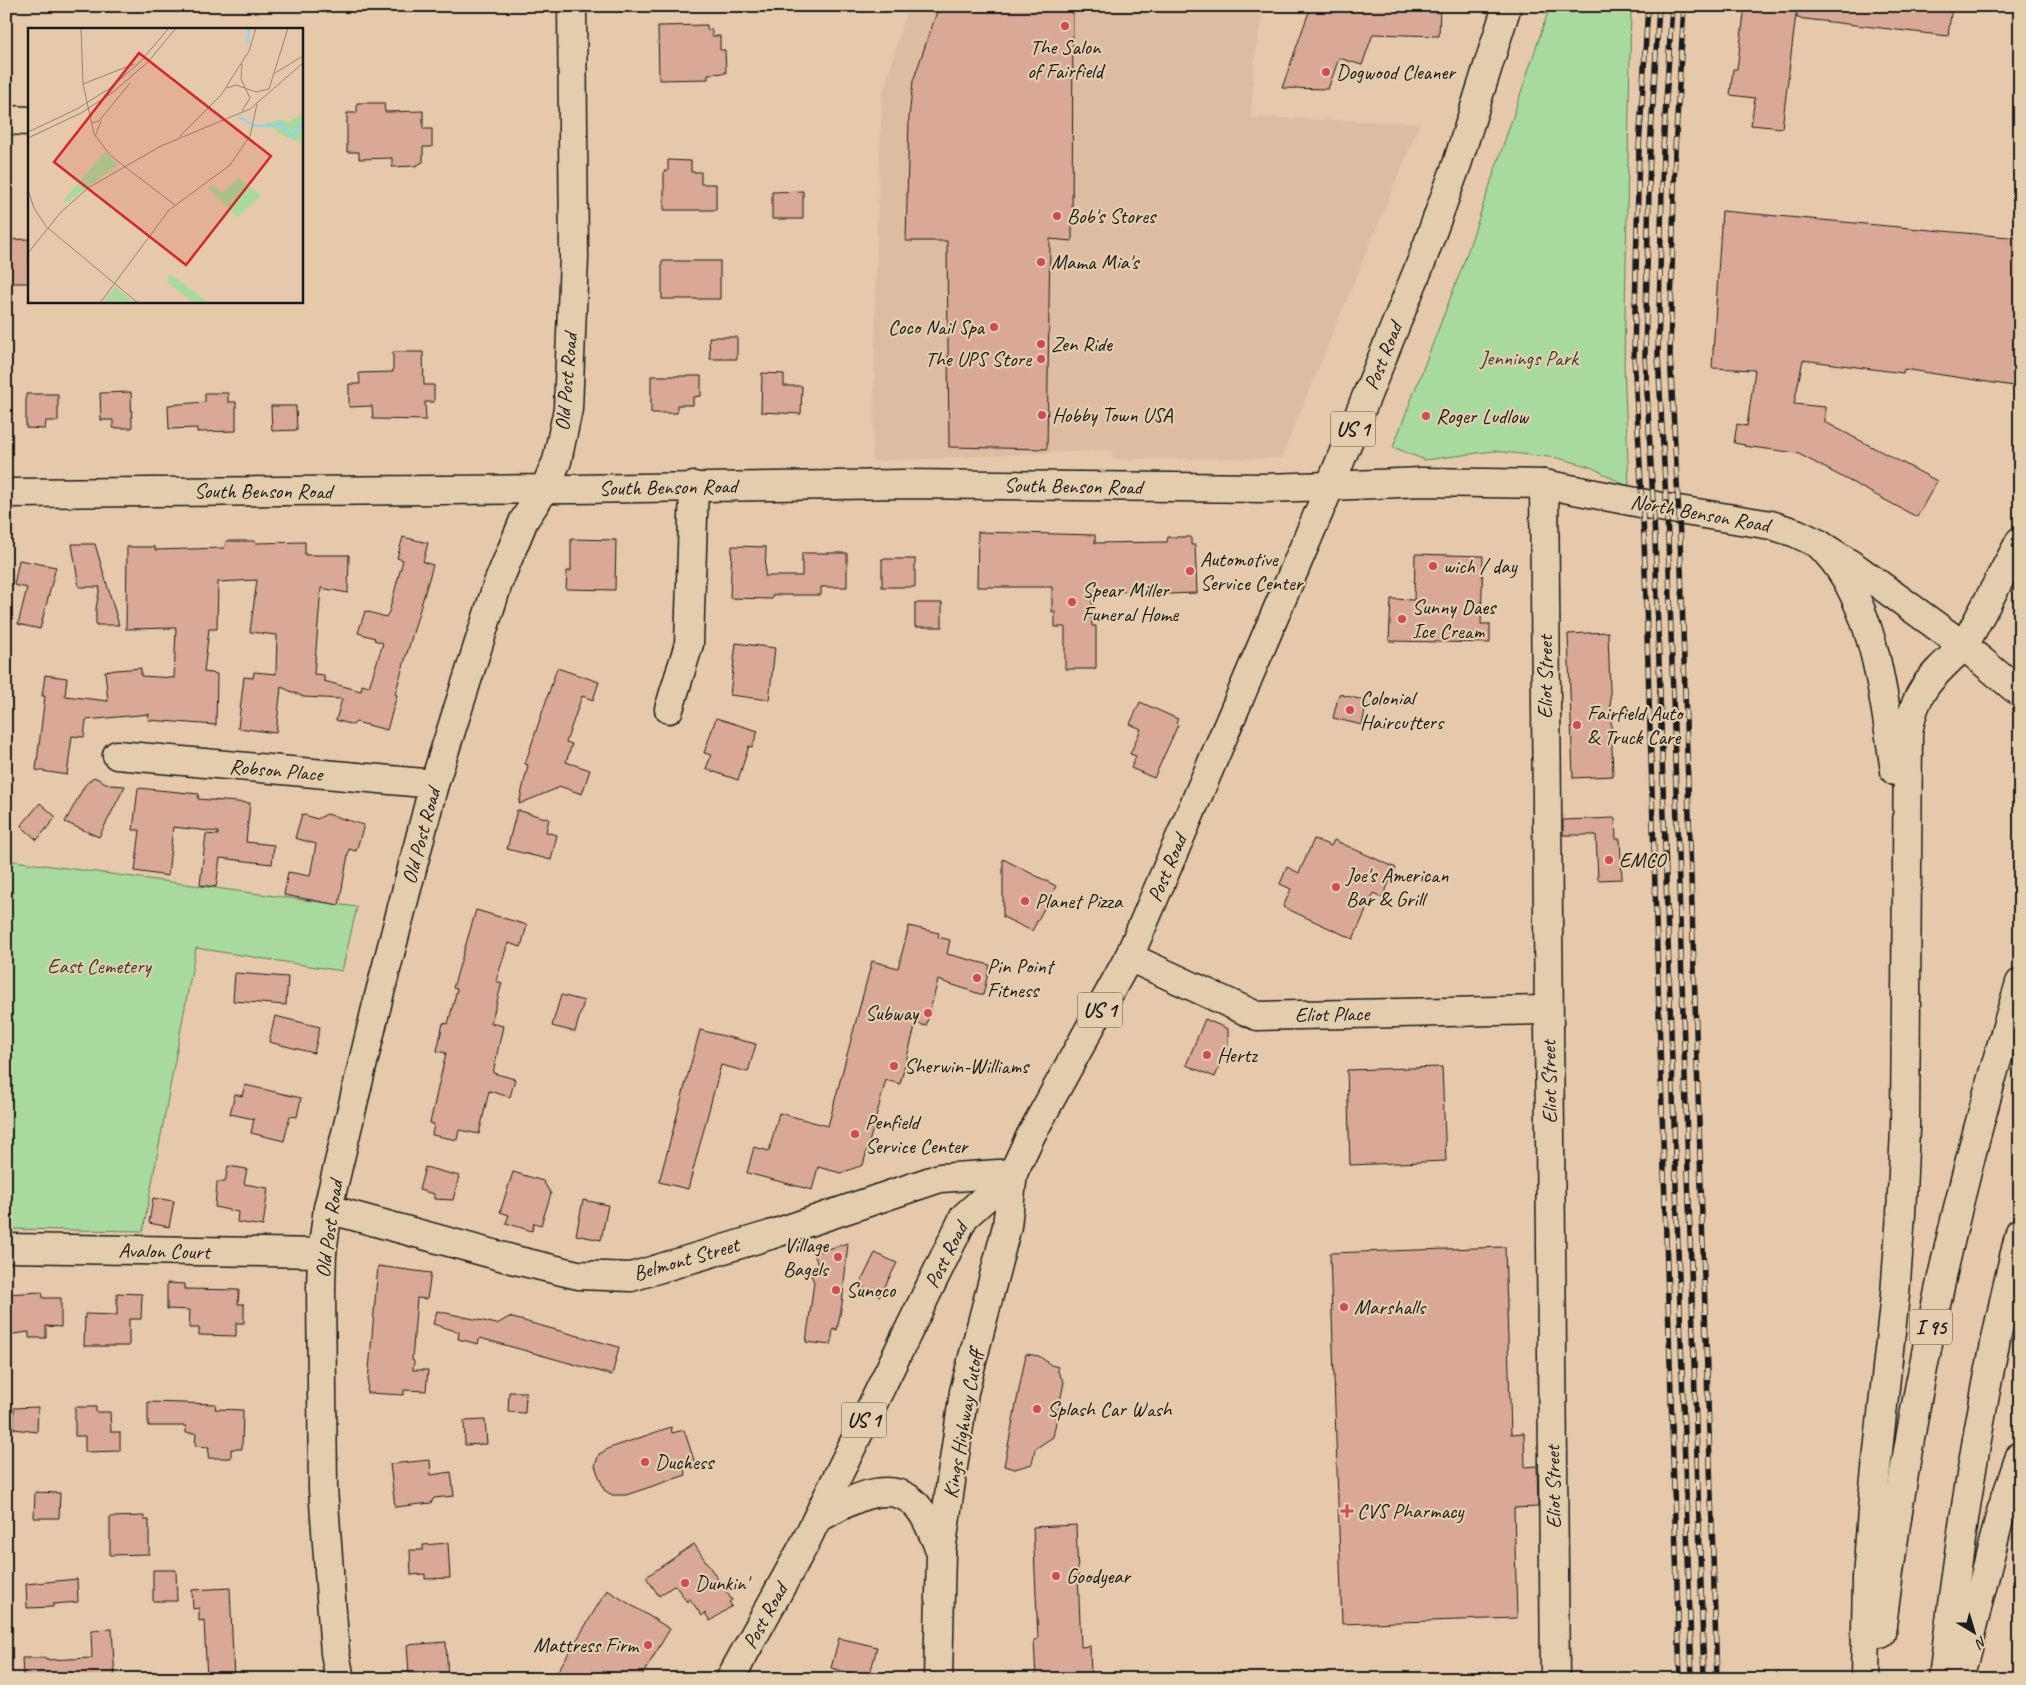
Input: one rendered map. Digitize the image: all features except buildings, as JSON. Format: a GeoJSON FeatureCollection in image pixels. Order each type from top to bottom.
{"type":"FeatureCollection","features":[{"type":"Feature","properties":{"kind":"main road","name":"Old Post Road"},"geometry":{"type":"LineString","coordinates":[[340,1679],[334,1653],[323,1489],[321,1289],[322,1253],[328,1209],[379,996],[434,784],[498,583],[524,520],[544,490],[557,461],[568,409],[574,258],[572,6]]}},
{"type":"Feature","properties":{"kind":"main road","name":"Post Road"},"geometry":{"type":"LineString","coordinates":[[730,1679],[804,1546],[964,1217],[1013,1173],[1031,1135],[1129,957],[1330,486],[1422,260],[1457,164],[1507,6]]}},
{"type":"Feature","properties":{"kind":"main road"},"geometry":{"type":"LineString","coordinates":[[6,120],[28,121]]}},
{"type":"Feature","properties":{"kind":"main road","name":"North Benson Road"},"geometry":{"type":"LineString","coordinates":[[1330,486],[1422,482],[1544,484],[1666,508],[1771,525],[1796,533],[1819,544],[1855,567],[1964,646],[2020,693]]}},
{"type":"Feature","properties":{"kind":"main road","name":"South Benson Road"},"geometry":{"type":"LineString","coordinates":[[6,493],[544,490],[694,486],[912,484],[1264,488],[1330,486]]}},
{"type":"Feature","properties":{"kind":"main road","name":"Eliot Street"},"geometry":{"type":"LineString","coordinates":[[1544,484],[1555,1679]]}},
{"type":"Feature","properties":{"kind":"main road"},"geometry":{"type":"LineString","coordinates":[[669,709],[689,644],[694,486]]}},
{"type":"Feature","properties":{"kind":"main road"},"geometry":{"type":"LineString","coordinates":[[1865,1679],[1867,1578],[1873,1497],[1894,1313],[1901,1214],[1905,1130],[1907,752],[1911,716],[1922,689],[1964,646],[2020,541]]}},
{"type":"Feature","properties":{"kind":"main road"},"geometry":{"type":"LineString","coordinates":[[1819,544],[1838,566],[1850,586],[1860,606],[1873,650],[1898,792],[1907,885]]}},
{"type":"Feature","properties":{"kind":"main road","name":"Robson Place"},"geometry":{"type":"LineString","coordinates":[[117,755],[434,784]]}},
{"type":"Feature","properties":{"kind":"main road","name":"Eliot Place"},"geometry":{"type":"LineString","coordinates":[[1129,957],[1257,1016],[1548,1010]]}},
{"type":"Feature","properties":{"kind":"main road","name":"I 95"},"geometry":{"type":"LineString","coordinates":[[1876,1679],[1899,1497],[1929,1337],[1965,1175],[1986,1094],[2020,983]]}},
{"type":"Feature","properties":{"kind":"main road","name":"Belmont Street"},"geometry":{"type":"LineString","coordinates":[[328,1209],[515,1260],[578,1275],[631,1277],[770,1235],[940,1178],[1013,1173]]}},
{"type":"Feature","properties":{"kind":"main road","name":"Kings Highway Cutoff"},"geometry":{"type":"LineString","coordinates":[[938,1679],[941,1552],[964,1392],[1007,1226],[1013,1173]]}},
{"type":"Feature","properties":{"kind":"main road"},"geometry":{"type":"LineString","coordinates":[[1943,1679],[1962,1527],[1975,1447],[2004,1299],[2020,1232]]}},
{"type":"Feature","properties":{"kind":"main road","name":"Avalon Court"},"geometry":{"type":"LineString","coordinates":[[6,1248],[322,1253]]}},
{"type":"Feature","properties":{"kind":"main road"},"geometry":{"type":"LineString","coordinates":[[1959,1679],[1992,1546],[2020,1456]]}},
{"type":"Feature","properties":{"kind":"main road"},"geometry":{"type":"LineString","coordinates":[[817,1519],[852,1499],[877,1491],[893,1492],[909,1499],[924,1516],[941,1552]]}},
{"type":"Feature","properties":{"kind":"shaded area"},"geometry":{"type":"Polygon","coordinates":[[[908,6],[1264,6],[1254,59],[1251,117],[1420,123],[1281,458],[1112,459],[1112,450],[873,461],[877,224],[882,96],[908,6]]]}},
{"type":"Feature","properties":{"kind":"green space","name":"Jennings Park"},"geometry":{"type":"Polygon","coordinates":[[[1550,6],[1631,6],[1624,365],[1629,487],[1591,467],[1558,458],[1493,451],[1425,460],[1393,447],[1463,265],[1550,6]]]}},
{"type":"Feature","properties":{"kind":"green space","name":"East Cemetery"},"geometry":{"type":"Polygon","coordinates":[[[6,860],[357,907],[342,971],[196,948],[143,1231],[6,1229],[6,860]]]}},
{"type":"Feature","properties":{"kind":"railway"},"geometry":{"type":"LineString","coordinates":[[1648,6],[1639,148],[1634,355],[1644,538],[1680,1679]]}},
{"type":"Feature","properties":{"kind":"railway"},"geometry":{"type":"LineString","coordinates":[[1659,6],[1650,149],[1645,355],[1655,538],[1692,1679]]}},
{"type":"Feature","properties":{"kind":"railway"},"geometry":{"type":"LineString","coordinates":[[1672,6],[1663,149],[1658,355],[1668,537],[1704,1679]]}},
{"type":"Feature","properties":{"kind":"railway"},"geometry":{"type":"LineString","coordinates":[[1684,6],[1675,150],[1670,354],[1680,537],[1717,1679]]}},
{"type":"Feature","properties":{"kind":"place","name":"The Salon of Fairfield"},"geometry":{"type":"Point","coordinates":[1065,26]}},
{"type":"Feature","properties":{"kind":"place","name":"Dogwood Cleaner"},"geometry":{"type":"Point","coordinates":[1326,72]}},
{"type":"Feature","properties":{"kind":"place","name":"Bob's Stores"},"geometry":{"type":"Point","coordinates":[1057,216]}},
{"type":"Feature","properties":{"kind":"place","name":"Mama Mia's"},"geometry":{"type":"Point","coordinates":[1041,262]}},
{"type":"Feature","properties":{"kind":"place","name":"Coco Nail Spa"},"geometry":{"type":"Point","coordinates":[994,327]}},
{"type":"Feature","properties":{"kind":"place","name":"Zen Ride"},"geometry":{"type":"Point","coordinates":[1041,344]}},
{"type":"Feature","properties":{"kind":"place","name":"The UPS Store"},"geometry":{"type":"Point","coordinates":[1041,359]}},
{"type":"Feature","properties":{"kind":"place","name":"Hobby Town USA"},"geometry":{"type":"Point","coordinates":[1042,415]}},
{"type":"Feature","properties":{"kind":"place","name":"Roger Ludlow"},"geometry":{"type":"Point","coordinates":[1426,416]}},
{"type":"Feature","properties":{"kind":"place","name":"wich / day"},"geometry":{"type":"Point","coordinates":[1433,566]}},
{"type":"Feature","properties":{"kind":"place","name":"Automotive Service Center"},"geometry":{"type":"Point","coordinates":[1190,571]}},
{"type":"Feature","properties":{"kind":"place","name":"Spear Miller Funeral Home"},"geometry":{"type":"Point","coordinates":[1072,602]}},
{"type":"Feature","properties":{"kind":"place","name":"Sunny Daes Ice Cream"},"geometry":{"type":"Point","coordinates":[1402,619]}},
{"type":"Feature","properties":{"kind":"place","name":"Colonial Haircutters"},"geometry":{"type":"Point","coordinates":[1350,710]}},
{"type":"Feature","properties":{"kind":"place","name":"Fairfield Auto & Truck Care"},"geometry":{"type":"Point","coordinates":[1577,725]}},
{"type":"Feature","properties":{"kind":"place","name":"EMCO"},"geometry":{"type":"Point","coordinates":[1609,860]}},
{"type":"Feature","properties":{"kind":"place","name":"Joe's American Bar & Grill"},"geometry":{"type":"Point","coordinates":[1336,887]}},
{"type":"Feature","properties":{"kind":"place","name":"Planet Pizza"},"geometry":{"type":"Point","coordinates":[1025,901]}},
{"type":"Feature","properties":{"kind":"place","name":"Pin Point Fitness"},"geometry":{"type":"Point","coordinates":[977,978]}},
{"type":"Feature","properties":{"kind":"place","name":"Subway"},"geometry":{"type":"Point","coordinates":[928,1013]}},
{"type":"Feature","properties":{"kind":"place","name":"Hertz"},"geometry":{"type":"Point","coordinates":[1207,1055]}},
{"type":"Feature","properties":{"kind":"place","name":"Sherwin-Williams"},"geometry":{"type":"Point","coordinates":[894,1066]}},
{"type":"Feature","properties":{"kind":"place","name":"Penfield Service Center"},"geometry":{"type":"Point","coordinates":[855,1134]}},
{"type":"Feature","properties":{"kind":"place","name":"Village Bagels"},"geometry":{"type":"Point","coordinates":[838,1257]}},
{"type":"Feature","properties":{"kind":"place","name":"Sunoco"},"geometry":{"type":"Point","coordinates":[836,1290]}},
{"type":"Feature","properties":{"kind":"place","name":"Marshalls"},"geometry":{"type":"Point","coordinates":[1344,1307]}},
{"type":"Feature","properties":{"kind":"place","name":"Splash Car Wash"},"geometry":{"type":"Point","coordinates":[1037,1409]}},
{"type":"Feature","properties":{"kind":"place","name":"Duchess"},"geometry":{"type":"Point","coordinates":[645,1462]}},
{"type":"Feature","properties":{"kind":"place","name":"CVS Pharmacy"},"geometry":{"type":"Point","coordinates":[1347,1511]}},
{"type":"Feature","properties":{"kind":"place","name":"Goodyear"},"geometry":{"type":"Point","coordinates":[1056,1576]}},
{"type":"Feature","properties":{"kind":"place","name":"Dunkin'"},"geometry":{"type":"Point","coordinates":[685,1583]}},
{"type":"Feature","properties":{"kind":"place","name":"Mattress Firm"},"geometry":{"type":"Point","coordinates":[648,1645]}}]}
